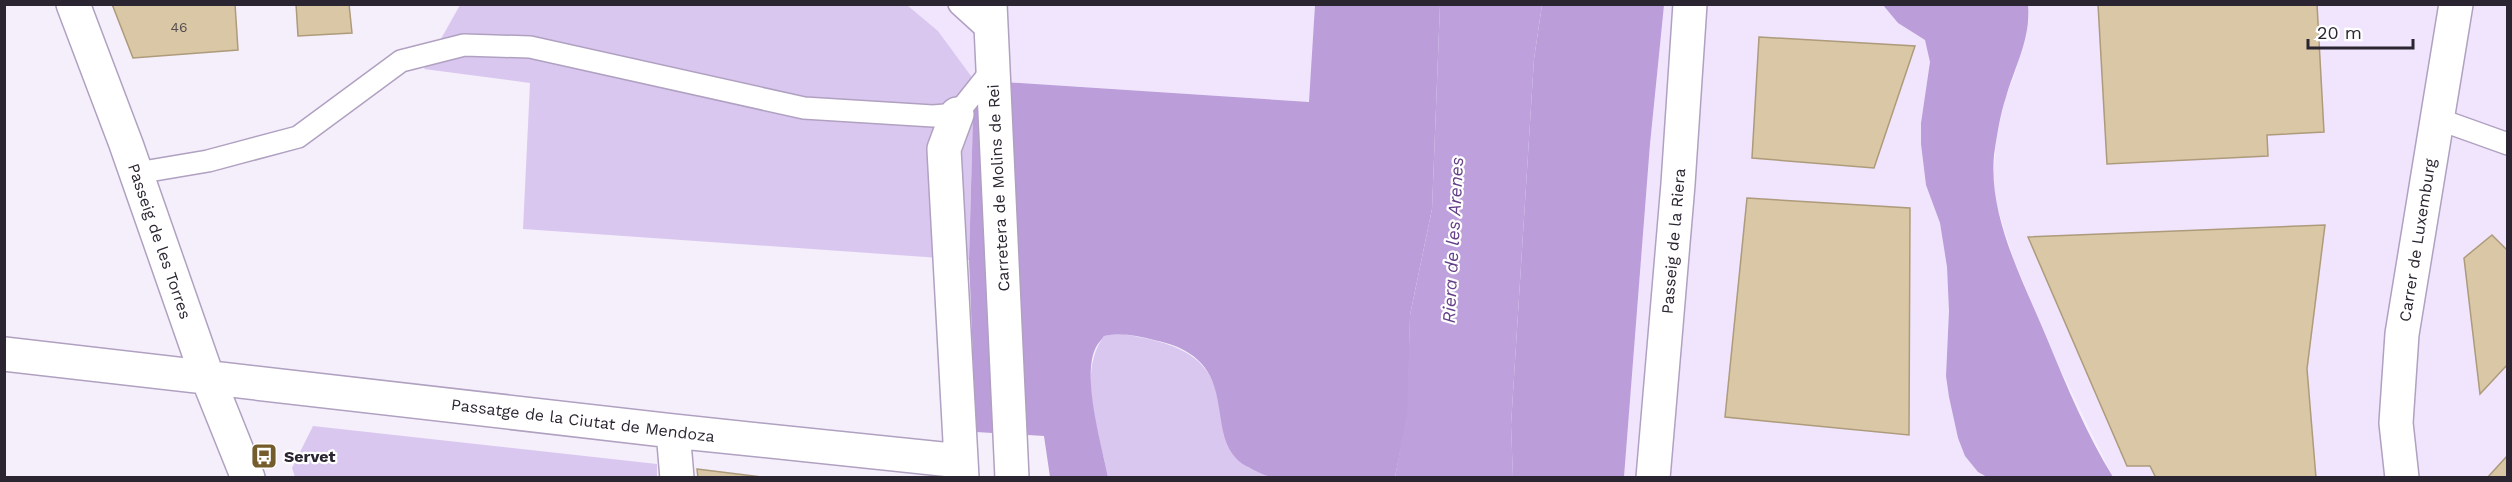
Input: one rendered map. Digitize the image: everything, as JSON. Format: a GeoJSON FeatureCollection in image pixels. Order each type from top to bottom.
{"type":"FeatureCollection","features":[{"type":"Feature","properties":{"kind":"street","name":"Passeig de les Torres"},"geometry":{"type":"LineString","coordinates":[[73,4],[137,174],[207,376],[248,477]]}},
{"type":"Feature","properties":{"kind":"street","name":"Passeig de la Riera"},"geometry":{"type":"LineString","coordinates":[[1653,477],[1678,184],[1690,4]]}},
{"type":"Feature","properties":{"kind":"street","name":"Carrer de Luxemburg"},"geometry":{"type":"LineString","coordinates":[[2402,477],[2396,423],[2402,334],[2456,4]]}},
{"type":"Feature","properties":{"kind":"street"},"geometry":{"type":"LineString","coordinates":[[991,19],[992,70]]}},
{"type":"Feature","properties":{"kind":"street","name":"Carretera de Molins de Rei"},"geometry":{"type":"LineString","coordinates":[[992,70],[1012,477]]}},
{"type":"Feature","properties":{"kind":"street","name":"Carretera de Molins de Rei"},"geometry":{"type":"LineString","coordinates":[[957,114],[944,149],[961,469]]}},
{"type":"Feature","properties":{"kind":"street","name":"Passatge de la Ciutat de Mendoza"},"geometry":{"type":"LineString","coordinates":[[4,354],[673,431],[961,469]]}},
{"type":"Feature","properties":{"kind":"street"},"geometry":{"type":"LineString","coordinates":[[673,431],[677,477]]}},
{"type":"Feature","properties":{"kind":"lane"},"geometry":{"type":"LineString","coordinates":[[959,4],[991,19]]}},
{"type":"Feature","properties":{"kind":"lane"},"geometry":{"type":"LineString","coordinates":[[137,174],[208,161],[298,137],[401,61],[464,45],[530,47],[804,108],[933,116],[957,114]]}},
{"type":"Feature","properties":{"kind":"lane","name":"Carretera de Molins de Rei"},"geometry":{"type":"LineString","coordinates":[[957,114],[992,70]]}},
{"type":"Feature","properties":{"kind":"lane"},"geometry":{"type":"LineString","coordinates":[[2438,119],[2508,144]]}},
{"type":"Feature","properties":{"kind":"shaded area"},"geometry":{"type":"Polygon","coordinates":[[[460,5],[907,5],[938,31],[974,80],[969,260],[523,229],[530,83],[424,69],[460,5]]]}},
{"type":"Feature","properties":{"kind":"shaded area"},"geometry":{"type":"Polygon","coordinates":[[[907,5],[1315,5],[1310,102],[974,80],[938,31],[907,5]]]}},
{"type":"Feature","properties":{"kind":"shaded area"},"geometry":{"type":"Polygon","coordinates":[[[1315,5],[1440,5],[1432,209],[1410,315],[1408,413],[1395,477],[1275,478],[1246,466],[1232,453],[1225,437],[1218,400],[1212,381],[1202,364],[1183,350],[1154,340],[1129,335],[1104,336],[1096,347],[1092,360],[1094,411],[1108,477],[1050,477],[1044,436],[976,432],[969,260],[974,80],[1309,102],[1315,5]]]}},
{"type":"Feature","properties":{"kind":"shaded area"},"geometry":{"type":"Polygon","coordinates":[[[1542,5],[1664,5],[1650,144],[1624,477],[1513,478],[1511,425],[1534,59],[1542,5]]]}},
{"type":"Feature","properties":{"kind":"shaded area"},"geometry":{"type":"Polygon","coordinates":[[[1664,5],[1883,5],[1898,23],[1925,40],[1930,62],[1921,123],[1921,144],[1926,185],[1940,223],[1947,267],[1949,311],[1946,376],[1958,438],[1978,472],[1987,477],[1624,478],[1650,144],[1664,5]]]}},
{"type":"Feature","properties":{"kind":"shaded area"},"geometry":{"type":"Polygon","coordinates":[[[1883,5],[2028,5],[2025,40],[2004,104],[1996,140],[1994,179],[1997,203],[2002,227],[2019,274],[2078,410],[2113,477],[1987,477],[1978,472],[1965,456],[1958,438],[1946,376],[1949,311],[1947,267],[1940,223],[1926,185],[1921,144],[1921,123],[1930,62],[1925,40],[1898,23],[1883,5]]]}},
{"type":"Feature","properties":{"kind":"shaded area"},"geometry":{"type":"Polygon","coordinates":[[[2028,5],[2507,5],[2507,477],[2113,477],[2055,358],[2014,260],[1995,200],[1993,178],[1997,135],[2006,95],[2014,77],[2029,19],[2028,5]]]}},
{"type":"Feature","properties":{"kind":"shaded area"},"geometry":{"type":"Polygon","coordinates":[[[1118,333],[1169,345],[1196,359],[1214,385],[1224,428],[1237,456],[1246,466],[1272,477],[1108,477],[1092,405],[1092,368],[1096,351],[1104,336],[1118,333]]]}},
{"type":"Feature","properties":{"kind":"shaded area"},"geometry":{"type":"Polygon","coordinates":[[[313,426],[657,464],[657,477],[295,477],[292,468],[313,426]]]}},
{"type":"Feature","properties":{"kind":"water","name":"Riera de les Arenes"},"geometry":{"type":"Polygon","coordinates":[[[1440,5],[1542,5],[1534,59],[1511,425],[1513,477],[1395,477],[1407,413],[1410,315],[1432,209],[1440,5]]]}},
{"type":"Feature","properties":{"kind":"building"},"geometry":{"type":"Polygon","coordinates":[[[112,4],[235,4],[238,50],[133,58],[112,4]]]}},
{"type":"Feature","properties":{"kind":"building"},"geometry":{"type":"Polygon","coordinates":[[[296,4],[349,4],[352,33],[298,36],[296,4]]]}},
{"type":"Feature","properties":{"kind":"building"},"geometry":{"type":"Polygon","coordinates":[[[2098,4],[2317,4],[2324,132],[2267,135],[2268,156],[2107,164],[2098,4]]]}},
{"type":"Feature","properties":{"kind":"building"},"geometry":{"type":"Polygon","coordinates":[[[1759,37],[1915,46],[1874,168],[1752,158],[1759,37]]]}},
{"type":"Feature","properties":{"kind":"building"},"geometry":{"type":"Polygon","coordinates":[[[1747,198],[1910,208],[1909,435],[1725,417],[1747,198]]]}},
{"type":"Feature","properties":{"kind":"building"},"geometry":{"type":"Polygon","coordinates":[[[2325,225],[2307,369],[2316,478],[2156,478],[2150,466],[2127,466],[2028,237],[2325,225]]]}},
{"type":"Feature","properties":{"kind":"building"},"geometry":{"type":"Polygon","coordinates":[[[2492,235],[2508,251],[2508,364],[2480,394],[2464,258],[2492,235]]]}},
{"type":"Feature","properties":{"kind":"building"},"geometry":{"type":"Polygon","coordinates":[[[2508,455],[2508,478],[2487,478],[2508,455]]]}},
{"type":"Feature","properties":{"kind":"building"},"geometry":{"type":"Polygon","coordinates":[[[697,469],[770,478],[698,478],[697,469]]]}},
{"type":"Feature","properties":{"kind":"place","name":"Servet"},"geometry":{"type":"Point","coordinates":[264,456]}}]}
